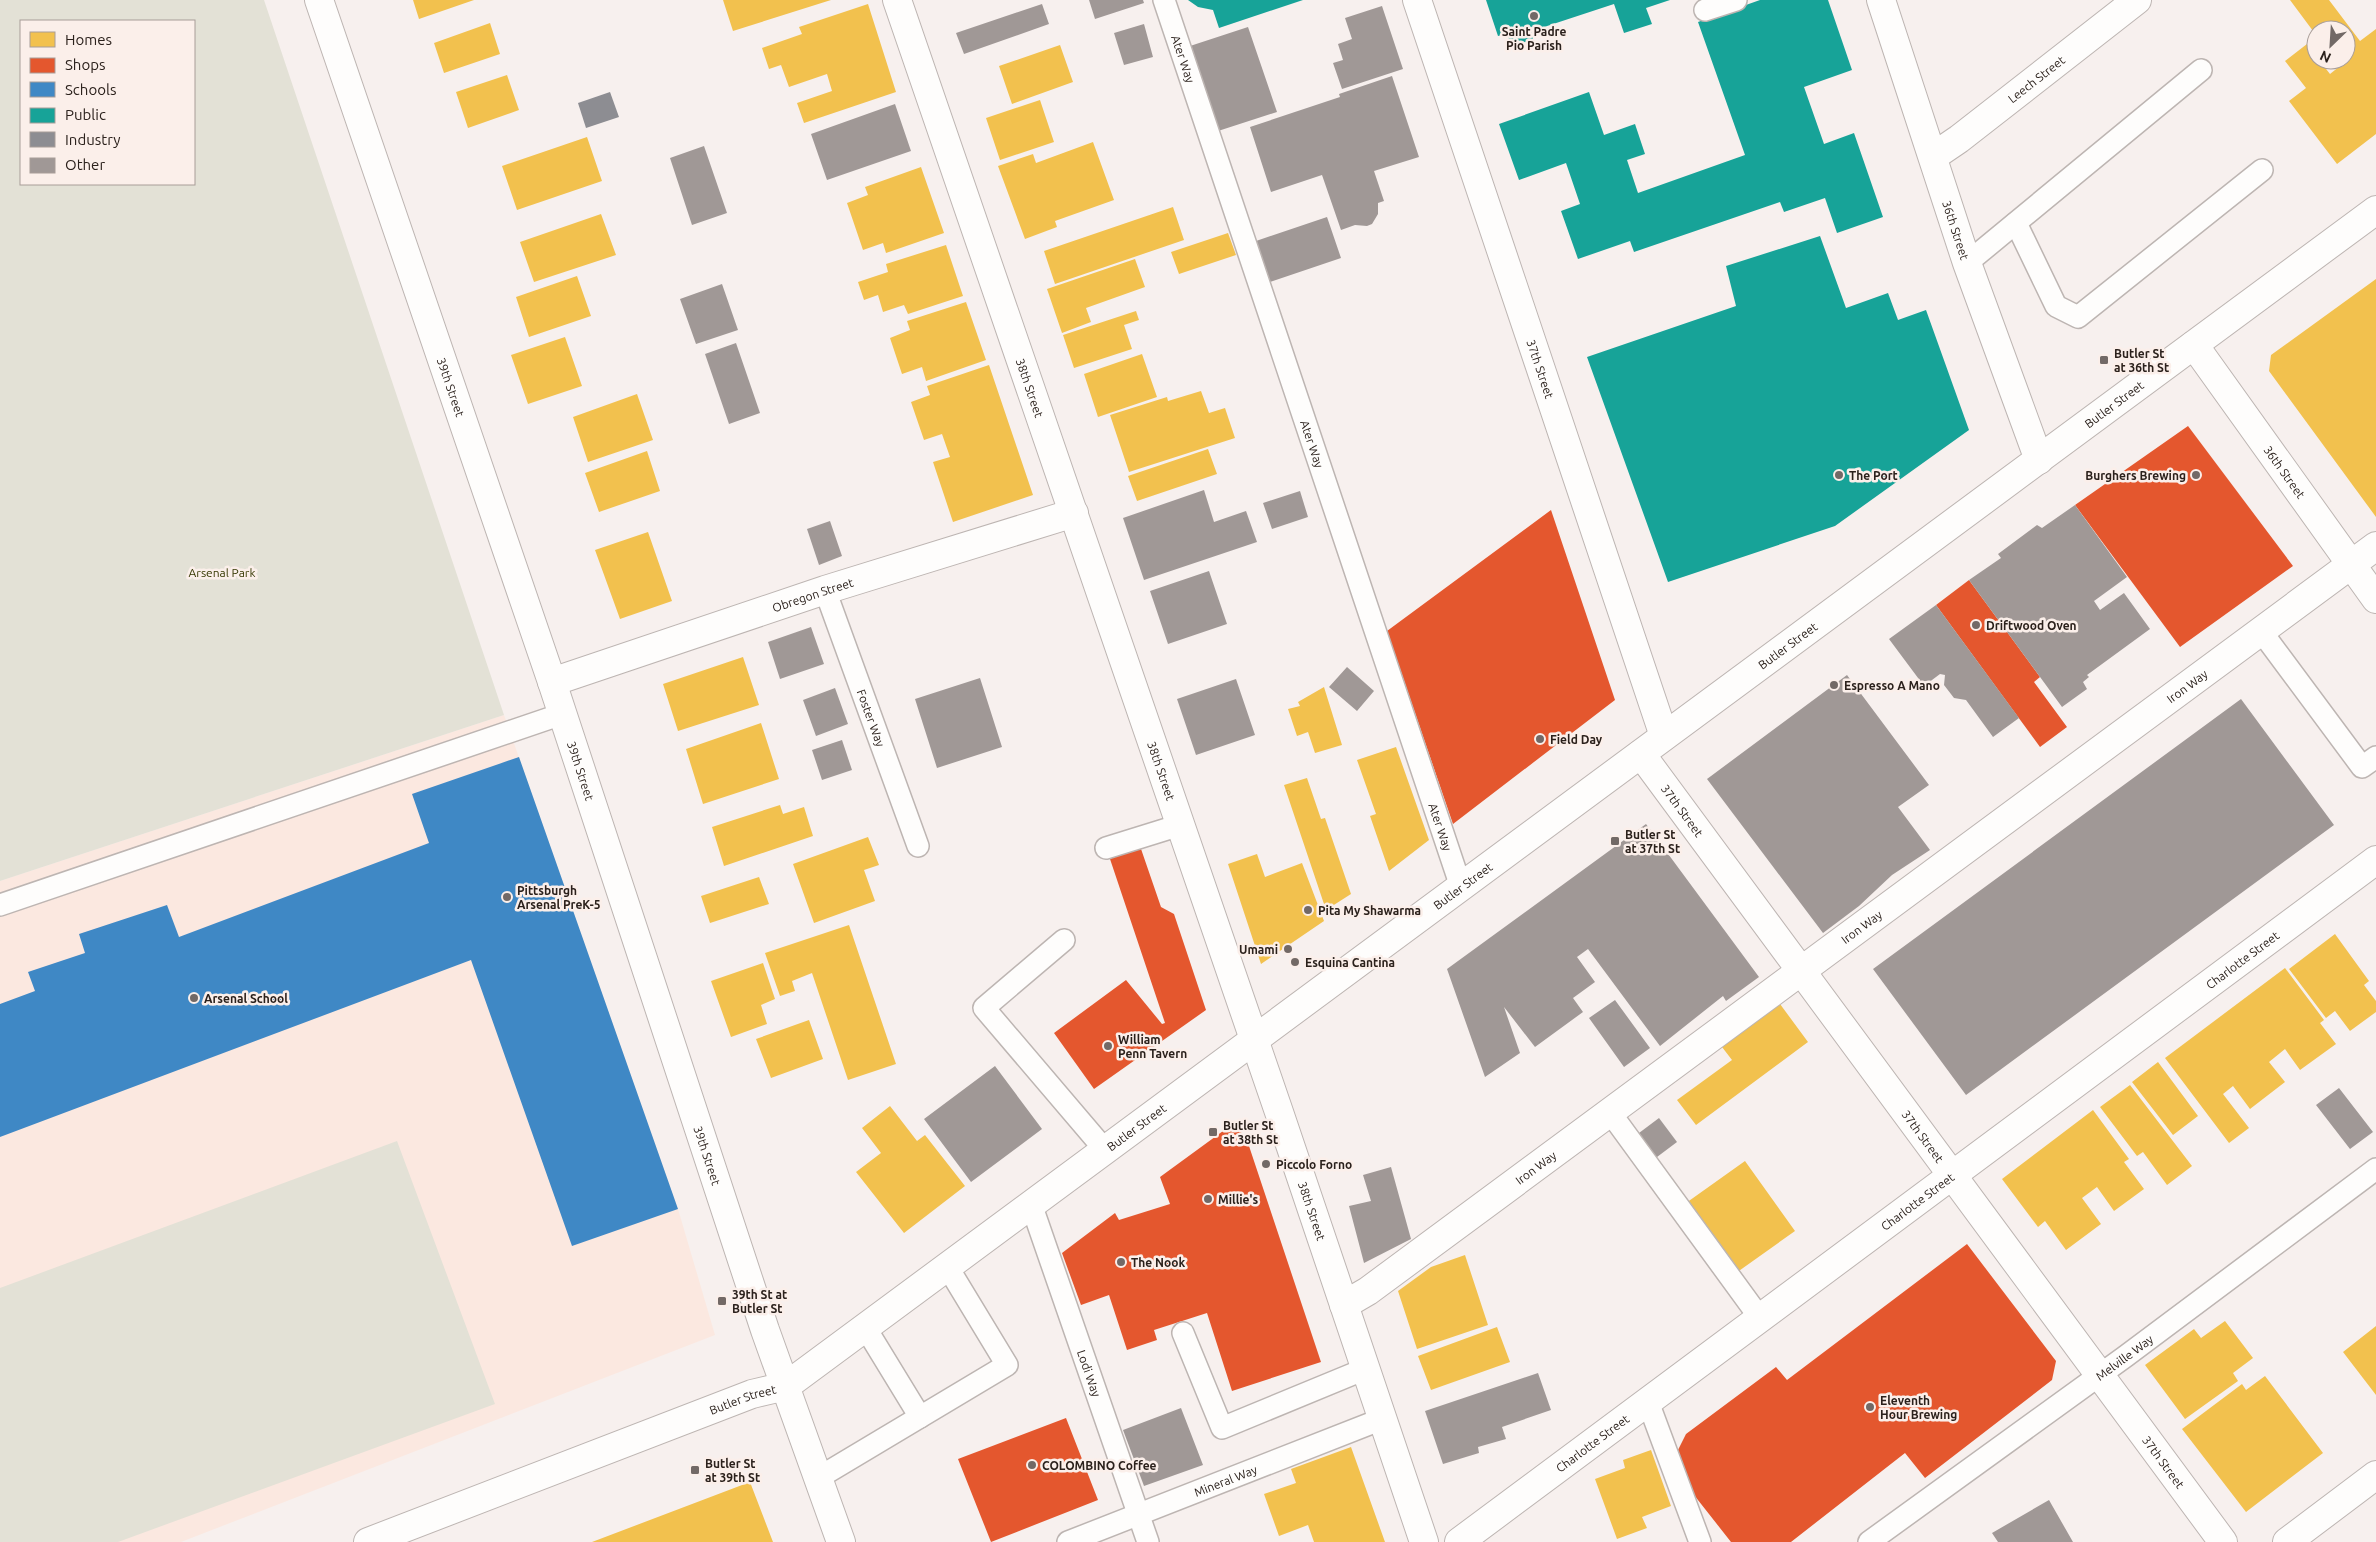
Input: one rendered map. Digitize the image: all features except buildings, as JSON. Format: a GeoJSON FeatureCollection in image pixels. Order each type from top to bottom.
{"type":"FeatureCollection","features":[{"type":"Feature","properties":{"kind":"street","name":"39th Street"},"geometry":{"type":"LineString","coordinates":[[318,0],[552,682],[764,1330],[786,1386],[841,1542]]}},
{"type":"Feature","properties":{"kind":"street","name":"37th Street"},"geometry":{"type":"LineString","coordinates":[[1417,0],[1664,736]]}},
{"type":"Feature","properties":{"kind":"street","name":"36th Street"},"geometry":{"type":"LineString","coordinates":[[1881,0],[1934,156],[1967,263],[2039,460]]}},
{"type":"Feature","properties":{"kind":"street","name":"Leech Street"},"geometry":{"type":"LineString","coordinates":[[1934,156],[1960,139],[2138,0]]}},
{"type":"Feature","properties":{"kind":"street","name":"38th Street"},"geometry":{"type":"LineString","coordinates":[[905,2],[1074,513],[1424,1542]]}},
{"type":"Feature","properties":{"kind":"street","name":"Butler Street"},"geometry":{"type":"LineString","coordinates":[[368,1542],[752,1394],[786,1386],[2376,210]]}},
{"type":"Feature","properties":{"kind":"street","name":"36th Street"},"geometry":{"type":"LineString","coordinates":[[2194,345],[2376,599]]}},
{"type":"Feature","properties":{"kind":"street","name":"Obregon Street"},"geometry":{"type":"LineString","coordinates":[[552,682],[825,590],[1074,513]]}},
{"type":"Feature","properties":{"kind":"street","name":"Iron Way"},"geometry":{"type":"LineString","coordinates":[[1344,1305],[1368,1291],[1609,1111],[1802,971],[2376,546]]}},
{"type":"Feature","properties":{"kind":"street","name":"37th Street"},"geometry":{"type":"LineString","coordinates":[[1641,754],[2223,1542]]}},
{"type":"Feature","properties":{"kind":"street","name":"Charlotte Street"},"geometry":{"type":"LineString","coordinates":[[1459,1542],[2376,860]]}},
{"type":"Feature","properties":{"kind":"street"},"geometry":{"type":"LineString","coordinates":[[2287,1542],[2376,1475]]}},
{"type":"Feature","properties":{"kind":"lane","name":"Ater Way"},"geometry":{"type":"LineString","coordinates":[[1164,0],[1461,886]]}},
{"type":"Feature","properties":{"kind":"lane"},"geometry":{"type":"LineString","coordinates":[[1704,10],[1736,0]]}},
{"type":"Feature","properties":{"kind":"lane"},"geometry":{"type":"LineString","coordinates":[[1967,263],[2201,70]]}},
{"type":"Feature","properties":{"kind":"lane"},"geometry":{"type":"LineString","coordinates":[[2016,223],[2056,306],[2078,317],[2262,170]]}},
{"type":"Feature","properties":{"kind":"lane","name":"Foster Way"},"geometry":{"type":"LineString","coordinates":[[825,590],[918,846]]}},
{"type":"Feature","properties":{"kind":"lane"},"geometry":{"type":"LineString","coordinates":[[2261,631],[2362,767],[2376,757]]}},
{"type":"Feature","properties":{"kind":"lane"},"geometry":{"type":"LineString","coordinates":[[0,905],[562,714]]}},
{"type":"Feature","properties":{"kind":"lane"},"geometry":{"type":"LineString","coordinates":[[1106,848],[1180,825]]}},
{"type":"Feature","properties":{"kind":"lane"},"geometry":{"type":"LineString","coordinates":[[1064,940],[984,1008],[1105,1150]]}},
{"type":"Feature","properties":{"kind":"lane"},"geometry":{"type":"LineString","coordinates":[[1609,1111],[1760,1318]]}},
{"type":"Feature","properties":{"kind":"lane","name":"Melville Way"},"geometry":{"type":"LineString","coordinates":[[1869,1542],[2100,1375],[2376,1169]]}},
{"type":"Feature","properties":{"kind":"lane","name":"Lodi Way"},"geometry":{"type":"LineString","coordinates":[[1031,1204],[1148,1542]]}},
{"type":"Feature","properties":{"kind":"lane"},"geometry":{"type":"LineString","coordinates":[[818,1478],[1007,1365],[947,1266]]}},
{"type":"Feature","properties":{"kind":"lane"},"geometry":{"type":"LineString","coordinates":[[865,1327],[920,1418]]}},
{"type":"Feature","properties":{"kind":"lane"},"geometry":{"type":"LineString","coordinates":[[1182,1333],[1222,1428],[1365,1369]]}},
{"type":"Feature","properties":{"kind":"lane"},"geometry":{"type":"LineString","coordinates":[[1648,1402],[1700,1542]]}},
{"type":"Feature","properties":{"kind":"lane","name":"Mineral Way"},"geometry":{"type":"LineString","coordinates":[[1068,1542],[1382,1419]]}},
{"type":"Feature","properties":{"kind":"shaded area"},"geometry":{"type":"Polygon","coordinates":[[[504,715],[678,1209],[715,1335],[181,1542],[0,1542],[0,881],[504,715]]]}},
{"type":"Feature","properties":{"kind":"green space","name":"Arsenal Park"},"geometry":{"type":"Polygon","coordinates":[[[0,0],[264,0],[504,715],[0,881],[0,0]]]}},
{"type":"Feature","properties":{"kind":"green space"},"geometry":{"type":"Polygon","coordinates":[[[397,1141],[495,1404],[118,1542],[0,1542],[0,1288],[397,1141]]]}},
{"type":"Feature","properties":{"kind":"place","name":"Saint Padre Pio Parish"},"geometry":{"type":"Point","coordinates":[1534,16]}},
{"type":"Feature","properties":{"kind":"place","name":"Butler St at 36th St"},"geometry":{"type":"Point","coordinates":[2104,360]}},
{"type":"Feature","properties":{"kind":"place","name":"The Port"},"geometry":{"type":"Point","coordinates":[1839,475]}},
{"type":"Feature","properties":{"kind":"place","name":"Burghers Brewing"},"geometry":{"type":"Point","coordinates":[2196,475]}},
{"type":"Feature","properties":{"kind":"place","name":"Driftwood Oven"},"geometry":{"type":"Point","coordinates":[1976,625]}},
{"type":"Feature","properties":{"kind":"place","name":"Espresso A Mano"},"geometry":{"type":"Point","coordinates":[1834,685]}},
{"type":"Feature","properties":{"kind":"place","name":"Field Day"},"geometry":{"type":"Point","coordinates":[1540,739]}},
{"type":"Feature","properties":{"kind":"place","name":"Butler St at 37th St"},"geometry":{"type":"Point","coordinates":[1615,841]}},
{"type":"Feature","properties":{"kind":"place","name":"Pittsburgh Arsenal PreK-5"},"geometry":{"type":"Point","coordinates":[507,897]}},
{"type":"Feature","properties":{"kind":"place","name":"Pita My Shawarma"},"geometry":{"type":"Point","coordinates":[1308,910]}},
{"type":"Feature","properties":{"kind":"place","name":"Umami"},"geometry":{"type":"Point","coordinates":[1288,949]}},
{"type":"Feature","properties":{"kind":"place","name":"Esquina Cantina"},"geometry":{"type":"Point","coordinates":[1295,962]}},
{"type":"Feature","properties":{"kind":"place","name":"Arsenal School"},"geometry":{"type":"Point","coordinates":[194,998]}},
{"type":"Feature","properties":{"kind":"place","name":"William Penn Tavern"},"geometry":{"type":"Point","coordinates":[1108,1046]}},
{"type":"Feature","properties":{"kind":"place","name":"Butler St at 38th St"},"geometry":{"type":"Point","coordinates":[1213,1132]}},
{"type":"Feature","properties":{"kind":"place","name":"Piccolo Forno"},"geometry":{"type":"Point","coordinates":[1266,1164]}},
{"type":"Feature","properties":{"kind":"place","name":"Millie's"},"geometry":{"type":"Point","coordinates":[1208,1199]}},
{"type":"Feature","properties":{"kind":"place","name":"The Nook"},"geometry":{"type":"Point","coordinates":[1121,1262]}},
{"type":"Feature","properties":{"kind":"place","name":"39th St at Butler St"},"geometry":{"type":"Point","coordinates":[722,1301]}},
{"type":"Feature","properties":{"kind":"place","name":"Eleventh Hour Brewing"},"geometry":{"type":"Point","coordinates":[1870,1407]}},
{"type":"Feature","properties":{"kind":"place","name":"COLOMBINO Coffee"},"geometry":{"type":"Point","coordinates":[1032,1465]}},
{"type":"Feature","properties":{"kind":"place","name":"Butler St at 39th St"},"geometry":{"type":"Point","coordinates":[695,1470]}}]}
